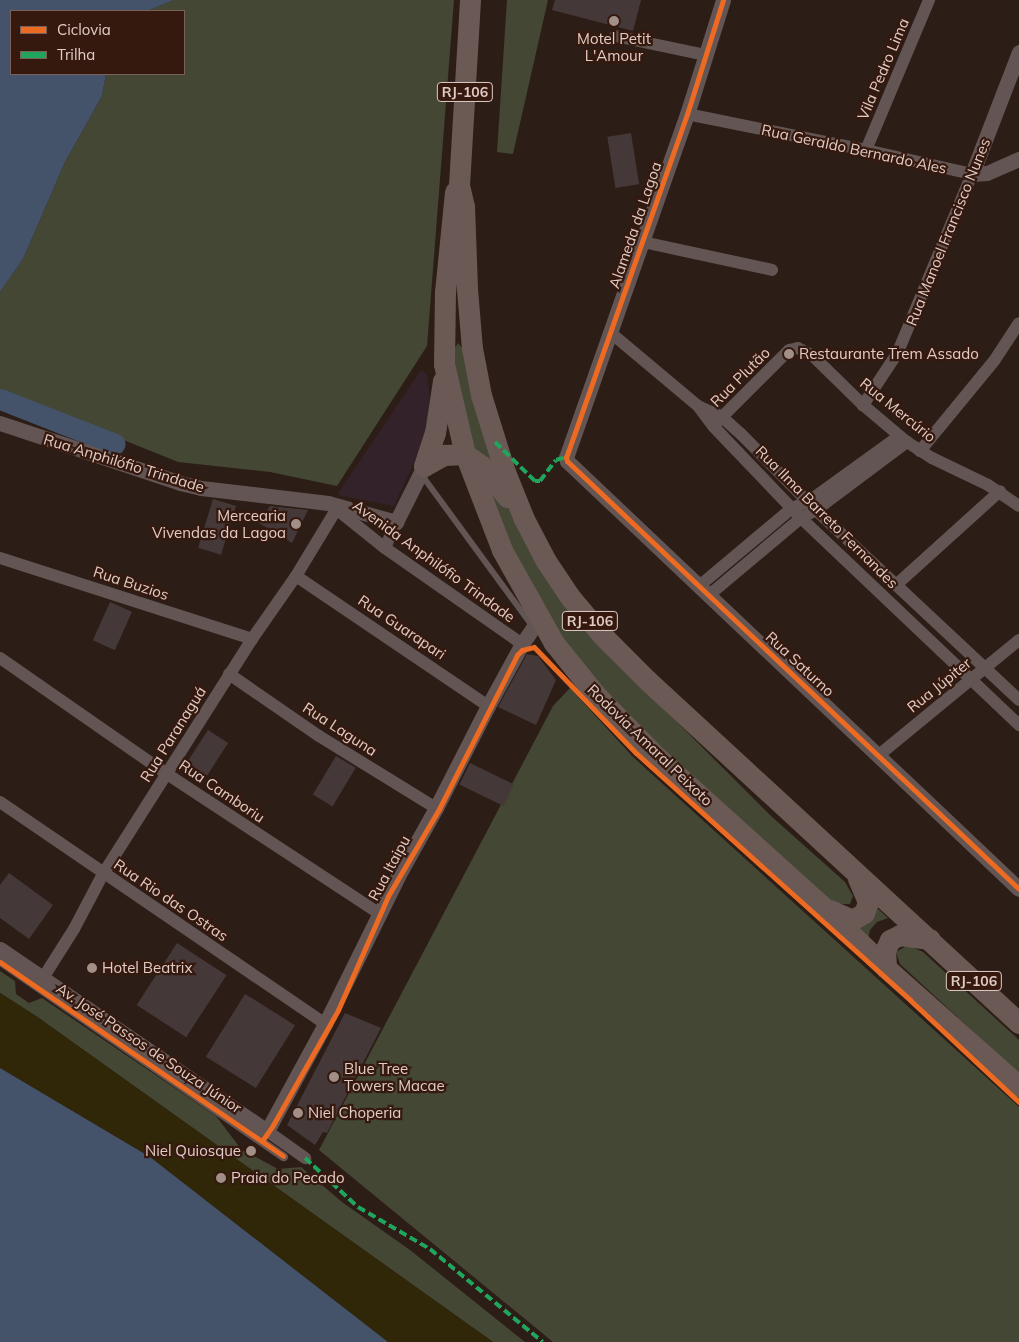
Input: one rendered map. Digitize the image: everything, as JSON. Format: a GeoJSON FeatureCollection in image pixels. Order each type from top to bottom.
{"type":"FeatureCollection","features":[{"type":"Feature","properties":{"kind":"highway","name":"Rodovia Amaral Peixoto"},"geometry":{"type":"LineString","coordinates":[[470,0],[459,185],[464,206],[467,289],[472,348],[481,395],[502,465],[524,519],[546,561],[570,597],[603,636],[755,782],[930,939],[1019,1023]]}},
{"type":"Feature","properties":{"kind":"highway","name":"Rodovia Amaral Peixoto"},"geometry":{"type":"LineString","coordinates":[[459,185],[453,196],[450,227],[445,292],[444,364],[465,454],[502,550],[537,623],[602,702],[657,756],[821,905],[886,968],[1019,1086]]}},
{"type":"Feature","properties":{"kind":"highway"},"geometry":{"type":"LineString","coordinates":[[422,469],[439,415],[444,364]]}},
{"type":"Feature","properties":{"kind":"highway"},"geometry":{"type":"LineString","coordinates":[[422,469],[444,455],[465,454],[482,466],[524,519]]}},
{"type":"Feature","properties":{"kind":"highway"},"geometry":{"type":"LineString","coordinates":[[821,905],[852,920],[864,913],[868,906],[867,896],[854,871]]}},
{"type":"Feature","properties":{"kind":"highway"},"geometry":{"type":"LineString","coordinates":[[886,968],[885,951],[887,945],[895,937],[907,935],[930,939]]}},
{"type":"Feature","properties":{"kind":"street","name":"Alameda da Lagoa"},"geometry":{"type":"LineString","coordinates":[[566,457],[688,114],[723,0]]}},
{"type":"Feature","properties":{"kind":"street","name":"Vila Pedro Lima"},"geometry":{"type":"LineString","coordinates":[[866,150],[929,0]]}},
{"type":"Feature","properties":{"kind":"street"},"geometry":{"type":"LineString","coordinates":[[615,36],[706,55]]}},
{"type":"Feature","properties":{"kind":"street","name":"Rua Manoel Francisco Nunes"},"geometry":{"type":"LineString","coordinates":[[863,406],[898,352],[972,174],[1019,52]]}},
{"type":"Feature","properties":{"kind":"street","name":"Rua Geraldo Bernardo Ales"},"geometry":{"type":"LineString","coordinates":[[688,114],[866,150],[972,174],[987,173],[1019,159]]}},
{"type":"Feature","properties":{"kind":"street"},"geometry":{"type":"LineString","coordinates":[[643,242],[772,270]]}},
{"type":"Feature","properties":{"kind":"street"},"geometry":{"type":"LineString","coordinates":[[920,451],[994,361],[1019,323]]}},
{"type":"Feature","properties":{"kind":"street","name":"Rua Ilma Barreto Fernandes"},"geometry":{"type":"LineString","coordinates":[[611,333],[813,506],[1019,700]]}},
{"type":"Feature","properties":{"kind":"street","name":"Rua Mercúrio"},"geometry":{"type":"LineString","coordinates":[[789,350],[798,348],[806,351],[863,406],[920,451],[1000,491],[1019,506]]}},
{"type":"Feature","properties":{"kind":"street","name":"Rua Plutão"},"geometry":{"type":"LineString","coordinates":[[717,422],[789,350]]}},
{"type":"Feature","properties":{"kind":"street","name":"Rua Ilma Barreto Fernandes"},"geometry":{"type":"LineString","coordinates":[[717,422],[801,518],[1019,725]]}},
{"type":"Feature","properties":{"kind":"street","name":"Rua Anphilófio Trindade"},"geometry":{"type":"LineString","coordinates":[[0,423],[201,488],[332,506],[396,522]]}},
{"type":"Feature","properties":{"kind":"street"},"geometry":{"type":"LineString","coordinates":[[703,591],[903,439]]}},
{"type":"Feature","properties":{"kind":"street","name":"Rua Saturno"},"geometry":{"type":"LineString","coordinates":[[566,457],[571,467],[879,755],[1019,889]]}},
{"type":"Feature","properties":{"kind":"street"},"geometry":{"type":"LineString","coordinates":[[385,548],[422,469]]}},
{"type":"Feature","properties":{"kind":"street"},"geometry":{"type":"LineString","coordinates":[[896,585],[1000,491]]}},
{"type":"Feature","properties":{"kind":"street","name":"Avenida Anphilófio Trindade"},"geometry":{"type":"LineString","coordinates":[[332,506],[385,548],[522,644]]}},
{"type":"Feature","properties":{"kind":"street","name":"Rua Paranaguá"},"geometry":{"type":"LineString","coordinates":[[43,978],[74,929],[104,874],[229,674],[296,576],[332,506]]}},
{"type":"Feature","properties":{"kind":"street"},"geometry":{"type":"LineString","coordinates":[[703,591],[792,508],[813,506]]}},
{"type":"Feature","properties":{"kind":"street","name":"Rua Buzios"},"geometry":{"type":"LineString","coordinates":[[0,558],[252,639]]}},
{"type":"Feature","properties":{"kind":"street","name":"Rua Guarapari"},"geometry":{"type":"LineString","coordinates":[[296,576],[488,706]]}},
{"type":"Feature","properties":{"kind":"street","name":"Rua Itaipu"},"geometry":{"type":"LineString","coordinates":[[267,1131],[326,1024],[379,913],[436,808],[488,706],[522,644],[537,623]]}},
{"type":"Feature","properties":{"kind":"street","name":"Rua Júpiter"},"geometry":{"type":"LineString","coordinates":[[879,755],[1019,640]]}},
{"type":"Feature","properties":{"kind":"street","name":"Rua Camboriu"},"geometry":{"type":"LineString","coordinates":[[0,658],[167,774],[379,913]]}},
{"type":"Feature","properties":{"kind":"street","name":"Rua Laguna"},"geometry":{"type":"LineString","coordinates":[[229,674],[319,736],[436,808]]}},
{"type":"Feature","properties":{"kind":"street","name":"Rua Rio das Ostras"},"geometry":{"type":"LineString","coordinates":[[0,802],[326,1024]]}},
{"type":"Feature","properties":{"kind":"street"},"geometry":{"type":"LineString","coordinates":[[0,949],[305,1158]]}},
{"type":"Feature","properties":{"kind":"street","name":"Av. José Passos de Souza Júnior"},"geometry":{"type":"LineString","coordinates":[[0,961],[283,1156]]}},
{"type":"Feature","properties":{"kind":"lane"},"geometry":{"type":"LineString","coordinates":[[422,469],[537,623]]}},
{"type":"Feature","properties":{"kind":"shaded area"},"geometry":{"type":"Polygon","coordinates":[[[421,370],[427,374],[433,421],[394,506],[337,495],[421,370]]]}},
{"type":"Feature","properties":{"kind":"green space"},"geometry":{"type":"Polygon","coordinates":[[[174,0],[454,0],[427,346],[337,486],[270,472],[178,462],[0,390],[0,292],[23,259],[65,162],[102,96],[106,75],[185,75],[185,10],[149,10],[174,0]]]}},
{"type":"Feature","properties":{"kind":"green space"},"geometry":{"type":"Polygon","coordinates":[[[507,0],[548,0],[513,154],[497,152],[507,0]]]}},
{"type":"Feature","properties":{"kind":"green space"},"geometry":{"type":"Polygon","coordinates":[[[458,343],[464,350],[491,460],[471,452],[452,353],[458,343]]]}},
{"type":"Feature","properties":{"kind":"green space"},"geometry":{"type":"Polygon","coordinates":[[[475,469],[488,478],[610,655],[771,816],[845,882],[853,896],[850,904],[835,904],[637,731],[565,651],[511,555],[475,469]]]}},
{"type":"Feature","properties":{"kind":"green space"},"geometry":{"type":"Polygon","coordinates":[[[570,688],[633,757],[1019,1107],[1019,1342],[553,1342],[319,1150],[553,706],[570,688]]]}},
{"type":"Feature","properties":{"kind":"green space"},"geometry":{"type":"Polygon","coordinates":[[[874,905],[888,918],[877,922],[870,930],[868,940],[853,925],[874,905]]]}},
{"type":"Feature","properties":{"kind":"green space"},"geometry":{"type":"Polygon","coordinates":[[[908,945],[923,952],[1019,1040],[1019,1074],[900,964],[896,952],[908,945]]]}},
{"type":"Feature","properties":{"kind":"green space"},"geometry":{"type":"Polygon","coordinates":[[[0,971],[15,981],[16,994],[29,1003],[42,998],[216,1116],[241,1149],[278,1169],[301,1167],[342,1202],[410,1250],[525,1342],[493,1342],[36,1016],[0,993],[0,971]]]}},
{"type":"Feature","properties":{"kind":"sand","name":"Praia do Pecado"},"geometry":{"type":"Polygon","coordinates":[[[0,993],[36,1016],[493,1342],[388,1342],[150,1157],[0,1068],[0,993]]]}},
{"type":"Feature","properties":{"kind":"water"},"geometry":{"type":"Polygon","coordinates":[[[0,0],[174,0],[149,10],[10,10],[10,75],[106,75],[102,96],[65,162],[23,259],[0,292],[0,0]]]}},
{"type":"Feature","properties":{"kind":"water"},"geometry":{"type":"Polygon","coordinates":[[[0,1068],[150,1157],[388,1342],[0,1342],[0,1068]]]}},
{"type":"Feature","properties":{"kind":"building","name":"Motel Petit L'Amour"},"geometry":{"type":"Polygon","coordinates":[[[555,0],[641,0],[633,31],[552,10],[555,0]]]}},
{"type":"Feature","properties":{"kind":"building"},"geometry":{"type":"Polygon","coordinates":[[[631,133],[639,184],[615,188],[607,137],[631,133]]]}},
{"type":"Feature","properties":{"kind":"building"},"geometry":{"type":"Polygon","coordinates":[[[213,499],[236,506],[221,555],[198,548],[213,499]]]}},
{"type":"Feature","properties":{"kind":"building"},"geometry":{"type":"Polygon","coordinates":[[[270,506],[308,510],[292,543],[259,523],[270,506]]]}},
{"type":"Feature","properties":{"kind":"building"},"geometry":{"type":"Polygon","coordinates":[[[110,602],[132,612],[115,650],[93,640],[110,602]]]}},
{"type":"Feature","properties":{"kind":"building"},"geometry":{"type":"Polygon","coordinates":[[[527,654],[538,656],[556,680],[536,725],[498,707],[527,654]]]}},
{"type":"Feature","properties":{"kind":"building"},"geometry":{"type":"Polygon","coordinates":[[[208,730],[228,743],[203,782],[183,769],[208,730]]]}},
{"type":"Feature","properties":{"kind":"building"},"geometry":{"type":"Polygon","coordinates":[[[336,756],[356,768],[333,806],[313,795],[336,756]]]}},
{"type":"Feature","properties":{"kind":"building"},"geometry":{"type":"Polygon","coordinates":[[[470,763],[514,784],[504,806],[459,785],[470,763]]]}},
{"type":"Feature","properties":{"kind":"building"},"geometry":{"type":"Polygon","coordinates":[[[9,873],[53,905],[29,939],[0,918],[0,885],[9,873]]]}},
{"type":"Feature","properties":{"kind":"building"},"geometry":{"type":"Polygon","coordinates":[[[177,943],[226,975],[186,1037],[137,1005],[177,943]]]}},
{"type":"Feature","properties":{"kind":"building"},"geometry":{"type":"Polygon","coordinates":[[[245,994],[295,1025],[256,1088],[206,1057],[245,994]]]}},
{"type":"Feature","properties":{"kind":"building","name":"Blue Tree Towers Macae"},"geometry":{"type":"Polygon","coordinates":[[[345,1013],[381,1028],[327,1133],[323,1132],[315,1145],[287,1125],[345,1013]]]}},
{"type":"Feature","properties":{"kind":"waterway"},"geometry":{"type":"LineString","coordinates":[[0,399],[115,444]]}},
{"type":"Feature","properties":{"kind":"marked path"},"geometry":{"type":"LineString","coordinates":[[495,442],[535,481],[540,481],[556,460],[566,457]]}},
{"type":"Feature","properties":{"kind":"marked path"},"geometry":{"type":"LineString","coordinates":[[305,1158],[358,1207],[430,1249],[543,1342]]}},
{"type":"Feature","properties":{"kind":"cycle path"},"geometry":{"type":"LineString","coordinates":[[723,0],[687,114],[566,457],[567,461],[1019,889]]}},
{"type":"Feature","properties":{"kind":"cycle path"},"geometry":{"type":"LineString","coordinates":[[262,1141],[338,1010],[388,896],[439,809],[517,655],[522,650],[534,647],[636,753],[910,1000],[1019,1102]]}},
{"type":"Feature","properties":{"kind":"cycle path"},"geometry":{"type":"LineString","coordinates":[[0,962],[283,1156]]}},
{"type":"Feature","properties":{"kind":"place","name":"Motel Petit L'Amour"},"geometry":{"type":"Point","coordinates":[614,21]}},
{"type":"Feature","properties":{"kind":"place","name":"Restaurante Trem Assado"},"geometry":{"type":"Point","coordinates":[789,354]}},
{"type":"Feature","properties":{"kind":"place","name":"Mercearia Vivendas da Lagoa"},"geometry":{"type":"Point","coordinates":[296,524]}},
{"type":"Feature","properties":{"kind":"place","name":"Hotel Beatrix"},"geometry":{"type":"Point","coordinates":[92,968]}},
{"type":"Feature","properties":{"kind":"place","name":"Blue Tree Towers Macae"},"geometry":{"type":"Point","coordinates":[334,1077]}},
{"type":"Feature","properties":{"kind":"place","name":"Niel Choperia"},"geometry":{"type":"Point","coordinates":[298,1113]}},
{"type":"Feature","properties":{"kind":"place","name":"Niel Quiosque"},"geometry":{"type":"Point","coordinates":[251,1151]}},
{"type":"Feature","properties":{"kind":"place","name":"Praia do Pecado"},"geometry":{"type":"Point","coordinates":[221,1178]}}]}
